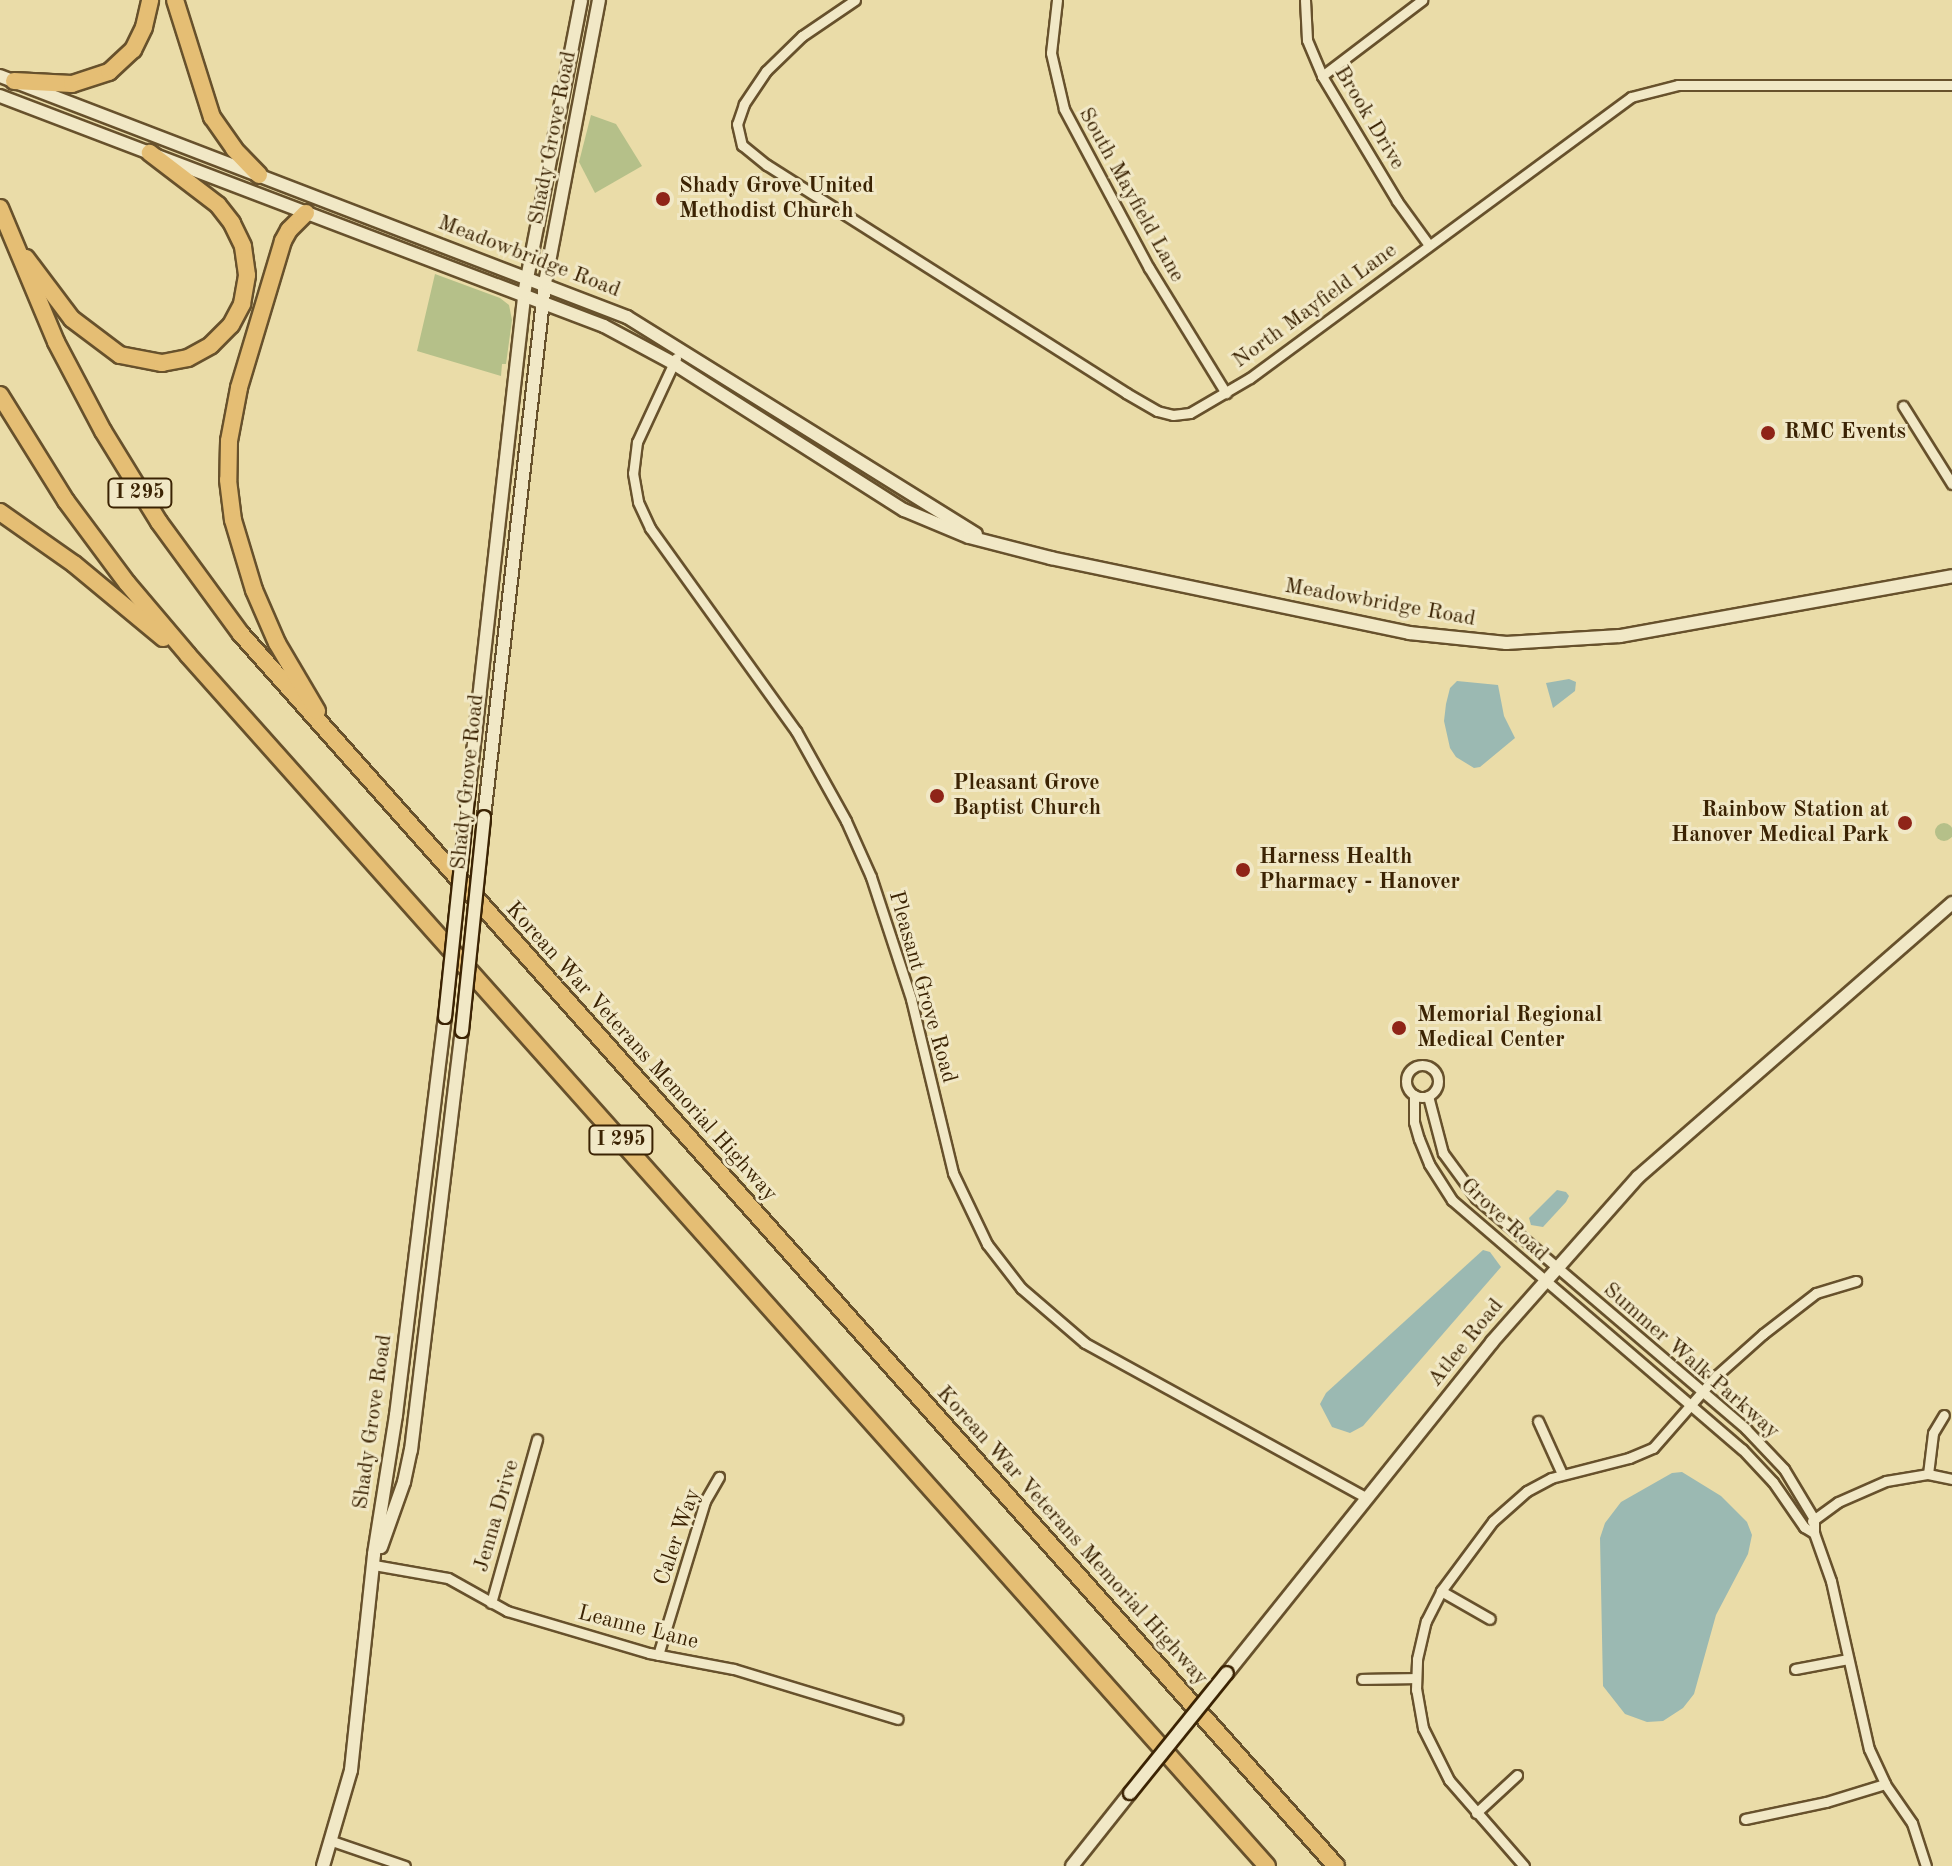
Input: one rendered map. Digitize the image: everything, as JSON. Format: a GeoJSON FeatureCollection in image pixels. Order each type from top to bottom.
{"type":"FeatureCollection","features":[{"type":"Feature","properties":{"kind":"highway"},"geometry":{"type":"LineString","coordinates":[[7,78],[72,84],[109,72],[133,50],[144,27],[150,0]]}},
{"type":"Feature","properties":{"kind":"highway"},"geometry":{"type":"LineString","coordinates":[[175,0],[212,117],[234,149],[259,175]]}},
{"type":"Feature","properties":{"kind":"highway"},"geometry":{"type":"LineString","coordinates":[[11,238],[72,319],[109,349],[131,359],[162,363],[201,352],[222,336],[242,304],[247,275],[243,246],[218,205],[150,153]]}},
{"type":"Feature","properties":{"kind":"highway","name":"Korean War Veterans Memorial Highway"},"geometry":{"type":"LineString","coordinates":[[0,208],[56,342],[139,492],[241,634],[1336,1866]]}},
{"type":"Feature","properties":{"kind":"highway"},"geometry":{"type":"LineString","coordinates":[[306,213],[292,226],[283,241],[239,388],[229,441],[229,498],[241,552],[263,613],[337,743]]}},
{"type":"Feature","properties":{"kind":"highway","name":"I 295"},"geometry":{"type":"LineString","coordinates":[[0,395],[23,435],[97,544],[197,665],[1267,1866]]}},
{"type":"Feature","properties":{"kind":"highway"},"geometry":{"type":"LineString","coordinates":[[0,512],[74,564],[197,665]]}},
{"type":"Feature","properties":{"kind":"main road","name":"Shady Grove Road"},"geometry":{"type":"LineString","coordinates":[[323,1866],[351,1770],[374,1565],[445,1017],[524,294],[581,0]]}},
{"type":"Feature","properties":{"kind":"main road","name":"Shady Grove Road"},"geometry":{"type":"LineString","coordinates":[[374,1565],[404,1482],[411,1450],[462,1031],[545,283],[599,0]]}},
{"type":"Feature","properties":{"kind":"main road","name":"Meadowbridge Road"},"geometry":{"type":"LineString","coordinates":[[7,78],[627,317],[993,543]]}},
{"type":"Feature","properties":{"kind":"main road","name":"Meadowbridge Road"},"geometry":{"type":"LineString","coordinates":[[0,96],[604,326],[673,363],[904,510],[993,543],[1409,633],[1506,643],[1620,636],[1952,576]]}},
{"type":"Feature","properties":{"kind":"main road","name":"Atlee Road"},"geometry":{"type":"LineString","coordinates":[[1072,1866],[1555,1267],[1638,1177],[1952,903]]}},
{"type":"Feature","properties":{"kind":"main road"},"geometry":{"type":"LineString","coordinates":[[421,1207],[440,1210]]}},
{"type":"Feature","properties":{"kind":"street","name":"North Mayfield Lane"},"geometry":{"type":"LineString","coordinates":[[855,0],[802,36],[766,71],[744,104],[737,124],[738,136],[747,151],[1157,411],[1173,415],[1190,413],[1226,393],[1605,113],[1646,91],[1678,85],[1952,85]]}},
{"type":"Feature","properties":{"kind":"street","name":"South Mayfield Lane"},"geometry":{"type":"LineString","coordinates":[[1057,0],[1051,53],[1064,109],[1141,254],[1226,393]]}},
{"type":"Feature","properties":{"kind":"street","name":"Brook Drive"},"geometry":{"type":"LineString","coordinates":[[1305,0],[1307,40],[1322,76],[1397,201],[1429,245]]}},
{"type":"Feature","properties":{"kind":"street"},"geometry":{"type":"LineString","coordinates":[[1322,76],[1422,0]]}},
{"type":"Feature","properties":{"kind":"street","name":"Pleasant Grove Road"},"geometry":{"type":"LineString","coordinates":[[681,348],[637,442],[633,473],[638,502],[650,528],[796,731],[846,821],[879,900],[911,999],[953,1173],[987,1244],[1030,1298],[1085,1343],[1367,1498]]}},
{"type":"Feature","properties":{"kind":"street"},"geometry":{"type":"LineString","coordinates":[[1903,406],[1952,484]]}},
{"type":"Feature","properties":{"kind":"street","name":"Grove Road"},"geometry":{"type":"LineString","coordinates":[[1543,1281],[1467,1215],[1440,1182],[1414,1122],[1414,1095],[1407,1087],[1407,1077],[1413,1069],[1423,1066],[1432,1070],[1438,1079],[1436,1089],[1428,1096],[1436,1136],[1460,1178],[1491,1213],[1555,1267]]}},
{"type":"Feature","properties":{"kind":"street"},"geometry":{"type":"LineString","coordinates":[[1414,1095],[1428,1096]]}},
{"type":"Feature","properties":{"kind":"street","name":"Summer Walk Parkway"},"geometry":{"type":"LineString","coordinates":[[1555,1267],[1766,1448],[1814,1519]]}},
{"type":"Feature","properties":{"kind":"street","name":"Summer Walk Parkway"},"geometry":{"type":"LineString","coordinates":[[1543,1281],[1754,1461],[1804,1527],[1814,1533]]}},
{"type":"Feature","properties":{"kind":"street"},"geometry":{"type":"LineString","coordinates":[[1524,1866],[1449,1780],[1429,1747],[1418,1710],[1416,1678],[1420,1643],[1441,1591],[1476,1541],[1507,1507],[1536,1484],[1562,1474],[1641,1454],[1663,1439],[1738,1356],[1805,1301],[1826,1289],[1856,1281]]}},
{"type":"Feature","properties":{"kind":"street"},"geometry":{"type":"LineString","coordinates":[[1928,1474],[1933,1433],[1944,1415]]}},
{"type":"Feature","properties":{"kind":"street"},"geometry":{"type":"LineString","coordinates":[[1538,1421],[1562,1474]]}},
{"type":"Feature","properties":{"kind":"street","name":"Jenna Drive"},"geometry":{"type":"LineString","coordinates":[[491,1603],[537,1439]]}},
{"type":"Feature","properties":{"kind":"street"},"geometry":{"type":"LineString","coordinates":[[1804,1527],[1838,1502],[1899,1477],[1928,1474],[1952,1479]]}},
{"type":"Feature","properties":{"kind":"street","name":"Caler Way"},"geometry":{"type":"LineString","coordinates":[[658,1655],[705,1501],[719,1477]]}},
{"type":"Feature","properties":{"kind":"street"},"geometry":{"type":"LineString","coordinates":[[1814,1519],[1814,1533],[1831,1581],[1869,1749],[1885,1784],[1912,1823],[1926,1866]]}},
{"type":"Feature","properties":{"kind":"street","name":"Leanne Lane"},"geometry":{"type":"LineString","coordinates":[[374,1565],[448,1578],[507,1611],[658,1655],[734,1669],[898,1719]]}},
{"type":"Feature","properties":{"kind":"street"},"geometry":{"type":"LineString","coordinates":[[1441,1591],[1490,1619]]}},
{"type":"Feature","properties":{"kind":"street"},"geometry":{"type":"LineString","coordinates":[[1795,1669],[1848,1659]]}},
{"type":"Feature","properties":{"kind":"street"},"geometry":{"type":"LineString","coordinates":[[1362,1679],[1416,1678]]}},
{"type":"Feature","properties":{"kind":"street"},"geometry":{"type":"LineString","coordinates":[[1476,1813],[1517,1775]]}},
{"type":"Feature","properties":{"kind":"street"},"geometry":{"type":"LineString","coordinates":[[1745,1819],[1826,1802],[1885,1784]]}},
{"type":"Feature","properties":{"kind":"street"},"geometry":{"type":"LineString","coordinates":[[332,1841],[405,1866]]}},
{"type":"Feature","properties":{"kind":"green space"},"geometry":{"type":"Polygon","coordinates":[[[591,115],[616,124],[642,166],[595,193],[579,162],[591,115]]]}},
{"type":"Feature","properties":{"kind":"green space"},"geometry":{"type":"Polygon","coordinates":[[[435,274],[500,298],[509,305],[512,320],[506,364],[502,364],[501,376],[417,351],[435,274]]]}},
{"type":"Feature","properties":{"kind":"green space"},"geometry":{"type":"Polygon","coordinates":[[[1944,823],[1953,832],[1944,841],[1935,832],[1944,823]]]}},
{"type":"Feature","properties":{"kind":"water"},"geometry":{"type":"Polygon","coordinates":[[[1569,679],[1576,682],[1575,691],[1553,708],[1546,683],[1569,679]]]}},
{"type":"Feature","properties":{"kind":"water"},"geometry":{"type":"Polygon","coordinates":[[[1457,681],[1498,685],[1504,716],[1515,738],[1480,767],[1474,768],[1456,757],[1450,748],[1444,721],[1450,688],[1457,681]]]}},
{"type":"Feature","properties":{"kind":"water"},"geometry":{"type":"Polygon","coordinates":[[[1557,1190],[1569,1196],[1566,1202],[1543,1227],[1531,1225],[1529,1218],[1557,1190]]]}},
{"type":"Feature","properties":{"kind":"water"},"geometry":{"type":"Polygon","coordinates":[[[1483,1250],[1490,1252],[1501,1267],[1363,1426],[1350,1433],[1332,1427],[1320,1404],[1326,1393],[1483,1250]]]}},
{"type":"Feature","properties":{"kind":"water"},"geometry":{"type":"Polygon","coordinates":[[[1682,1472],[1721,1496],[1747,1522],[1752,1535],[1748,1554],[1716,1615],[1694,1694],[1683,1708],[1663,1721],[1647,1722],[1625,1714],[1603,1686],[1600,1538],[1605,1523],[1621,1502],[1672,1473],[1682,1472]]]}},
{"type":"Feature","properties":{"kind":"place","name":"Shady Grove United Methodist Church"},"geometry":{"type":"Point","coordinates":[663,199]}},
{"type":"Feature","properties":{"kind":"place","name":"RMC Events"},"geometry":{"type":"Point","coordinates":[1768,433]}},
{"type":"Feature","properties":{"kind":"place","name":"Pleasant Grove Baptist Church"},"geometry":{"type":"Point","coordinates":[937,796]}},
{"type":"Feature","properties":{"kind":"place","name":"Rainbow Station at Hanover Medical Park"},"geometry":{"type":"Point","coordinates":[1905,823]}},
{"type":"Feature","properties":{"kind":"place","name":"Harness Health Pharmacy - Hanover"},"geometry":{"type":"Point","coordinates":[1243,870]}},
{"type":"Feature","properties":{"kind":"place","name":"Memorial Regional Medical Center"},"geometry":{"type":"Point","coordinates":[1399,1028]}}]}
